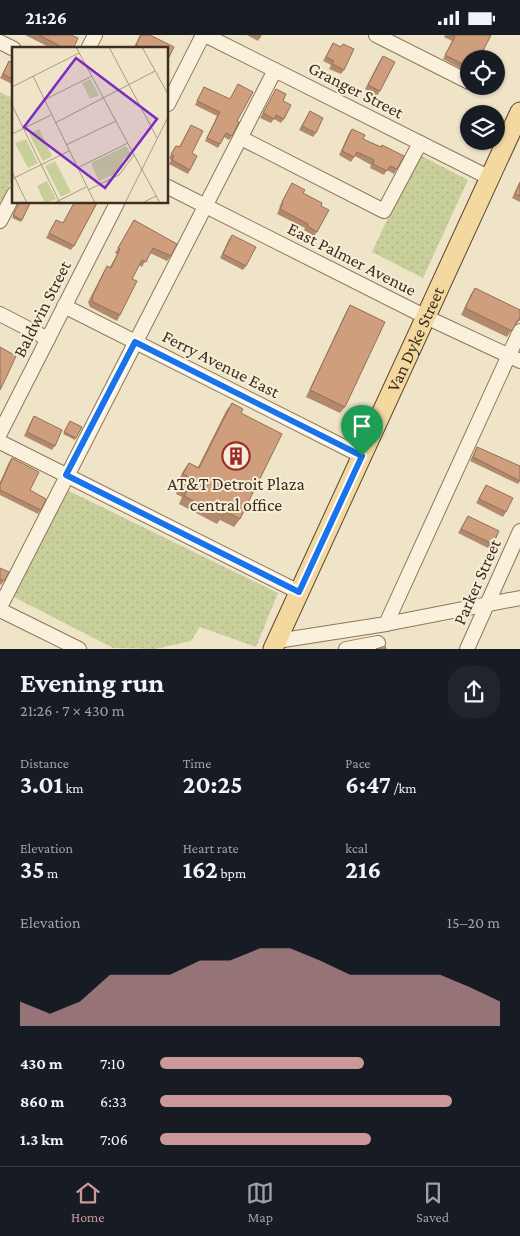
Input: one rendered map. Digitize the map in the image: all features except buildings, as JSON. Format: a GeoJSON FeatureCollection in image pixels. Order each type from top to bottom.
{"type":"FeatureCollection","features":[{"type":"Feature","properties":{"kind":"main road","name":"Van Dyke Street"},"geometry":{"type":"LineString","coordinates":[[275,645],[520,112]]}},
{"type":"Feature","properties":{"kind":"street"},"geometry":{"type":"LineString","coordinates":[[89,47],[95,35]]}},
{"type":"Feature","properties":{"kind":"street"},"geometry":{"type":"LineString","coordinates":[[169,103],[204,35]]}},
{"type":"Feature","properties":{"kind":"street","name":"Granger Street"},"geometry":{"type":"LineString","coordinates":[[204,35],[490,178]]}},
{"type":"Feature","properties":{"kind":"street"},"geometry":{"type":"LineString","coordinates":[[376,35],[460,78]]}},
{"type":"Feature","properties":{"kind":"street"},"geometry":{"type":"LineString","coordinates":[[0,42],[12,48]]}},
{"type":"Feature","properties":{"kind":"street"},"geometry":{"type":"LineString","coordinates":[[79,649],[0,608],[66,475],[275,70]]}},
{"type":"Feature","properties":{"kind":"street"},"geometry":{"type":"LineString","coordinates":[[241,137],[384,211],[420,143]]}},
{"type":"Feature","properties":{"kind":"street","name":"East Palmer Avenue"},"geometry":{"type":"LineString","coordinates":[[169,188],[426,317],[514,358]]}},
{"type":"Feature","properties":{"kind":"street"},"geometry":{"type":"LineString","coordinates":[[0,221],[12,198]]}},
{"type":"Feature","properties":{"kind":"street","name":"Baldwin Street"},"geometry":{"type":"LineString","coordinates":[[0,433],[116,204]]}},
{"type":"Feature","properties":{"kind":"street","name":"Ferry Avenue East"},"geometry":{"type":"LineString","coordinates":[[64,306],[362,456]]}},
{"type":"Feature","properties":{"kind":"street"},"geometry":{"type":"LineString","coordinates":[[0,314],[48,339]]}},
{"type":"Feature","properties":{"kind":"street"},"geometry":{"type":"LineString","coordinates":[[386,624],[514,358],[520,331]]}},
{"type":"Feature","properties":{"kind":"street"},"geometry":{"type":"LineString","coordinates":[[0,442],[299,592]]}},
{"type":"Feature","properties":{"kind":"street","name":"Parker Street"},"geometry":{"type":"LineString","coordinates":[[467,649],[520,531]]}},
{"type":"Feature","properties":{"kind":"street"},"geometry":{"type":"LineString","coordinates":[[275,645],[303,643],[386,624],[520,598]]}},
{"type":"Feature","properties":{"kind":"street"},"geometry":{"type":"LineString","coordinates":[[346,649],[378,643]]}},
{"type":"Feature","properties":{"kind":"green space"},"geometry":{"type":"Polygon","coordinates":[[[0,92],[12,98],[12,181],[0,203],[0,92]]]}},
{"type":"Feature","properties":{"kind":"green space"},"geometry":{"type":"Polygon","coordinates":[[[418,154],[468,180],[423,278],[372,252],[418,154]]]}},
{"type":"Feature","properties":{"kind":"green space"},"geometry":{"type":"Polygon","coordinates":[[[65,489],[278,593],[256,647],[200,627],[191,641],[155,649],[113,648],[10,595],[65,489]]]}},
{"type":"Feature","properties":{"kind":"place","name":"AT&T Detroit Plaza central office"},"geometry":{"type":"Point","coordinates":[236,456]}},
{"type":"Feature","properties":{"kind":"route"},"geometry":{"type":"LineString","coordinates":[[135,342],[362,456],[299,592],[66,475],[135,342]]}}]}
